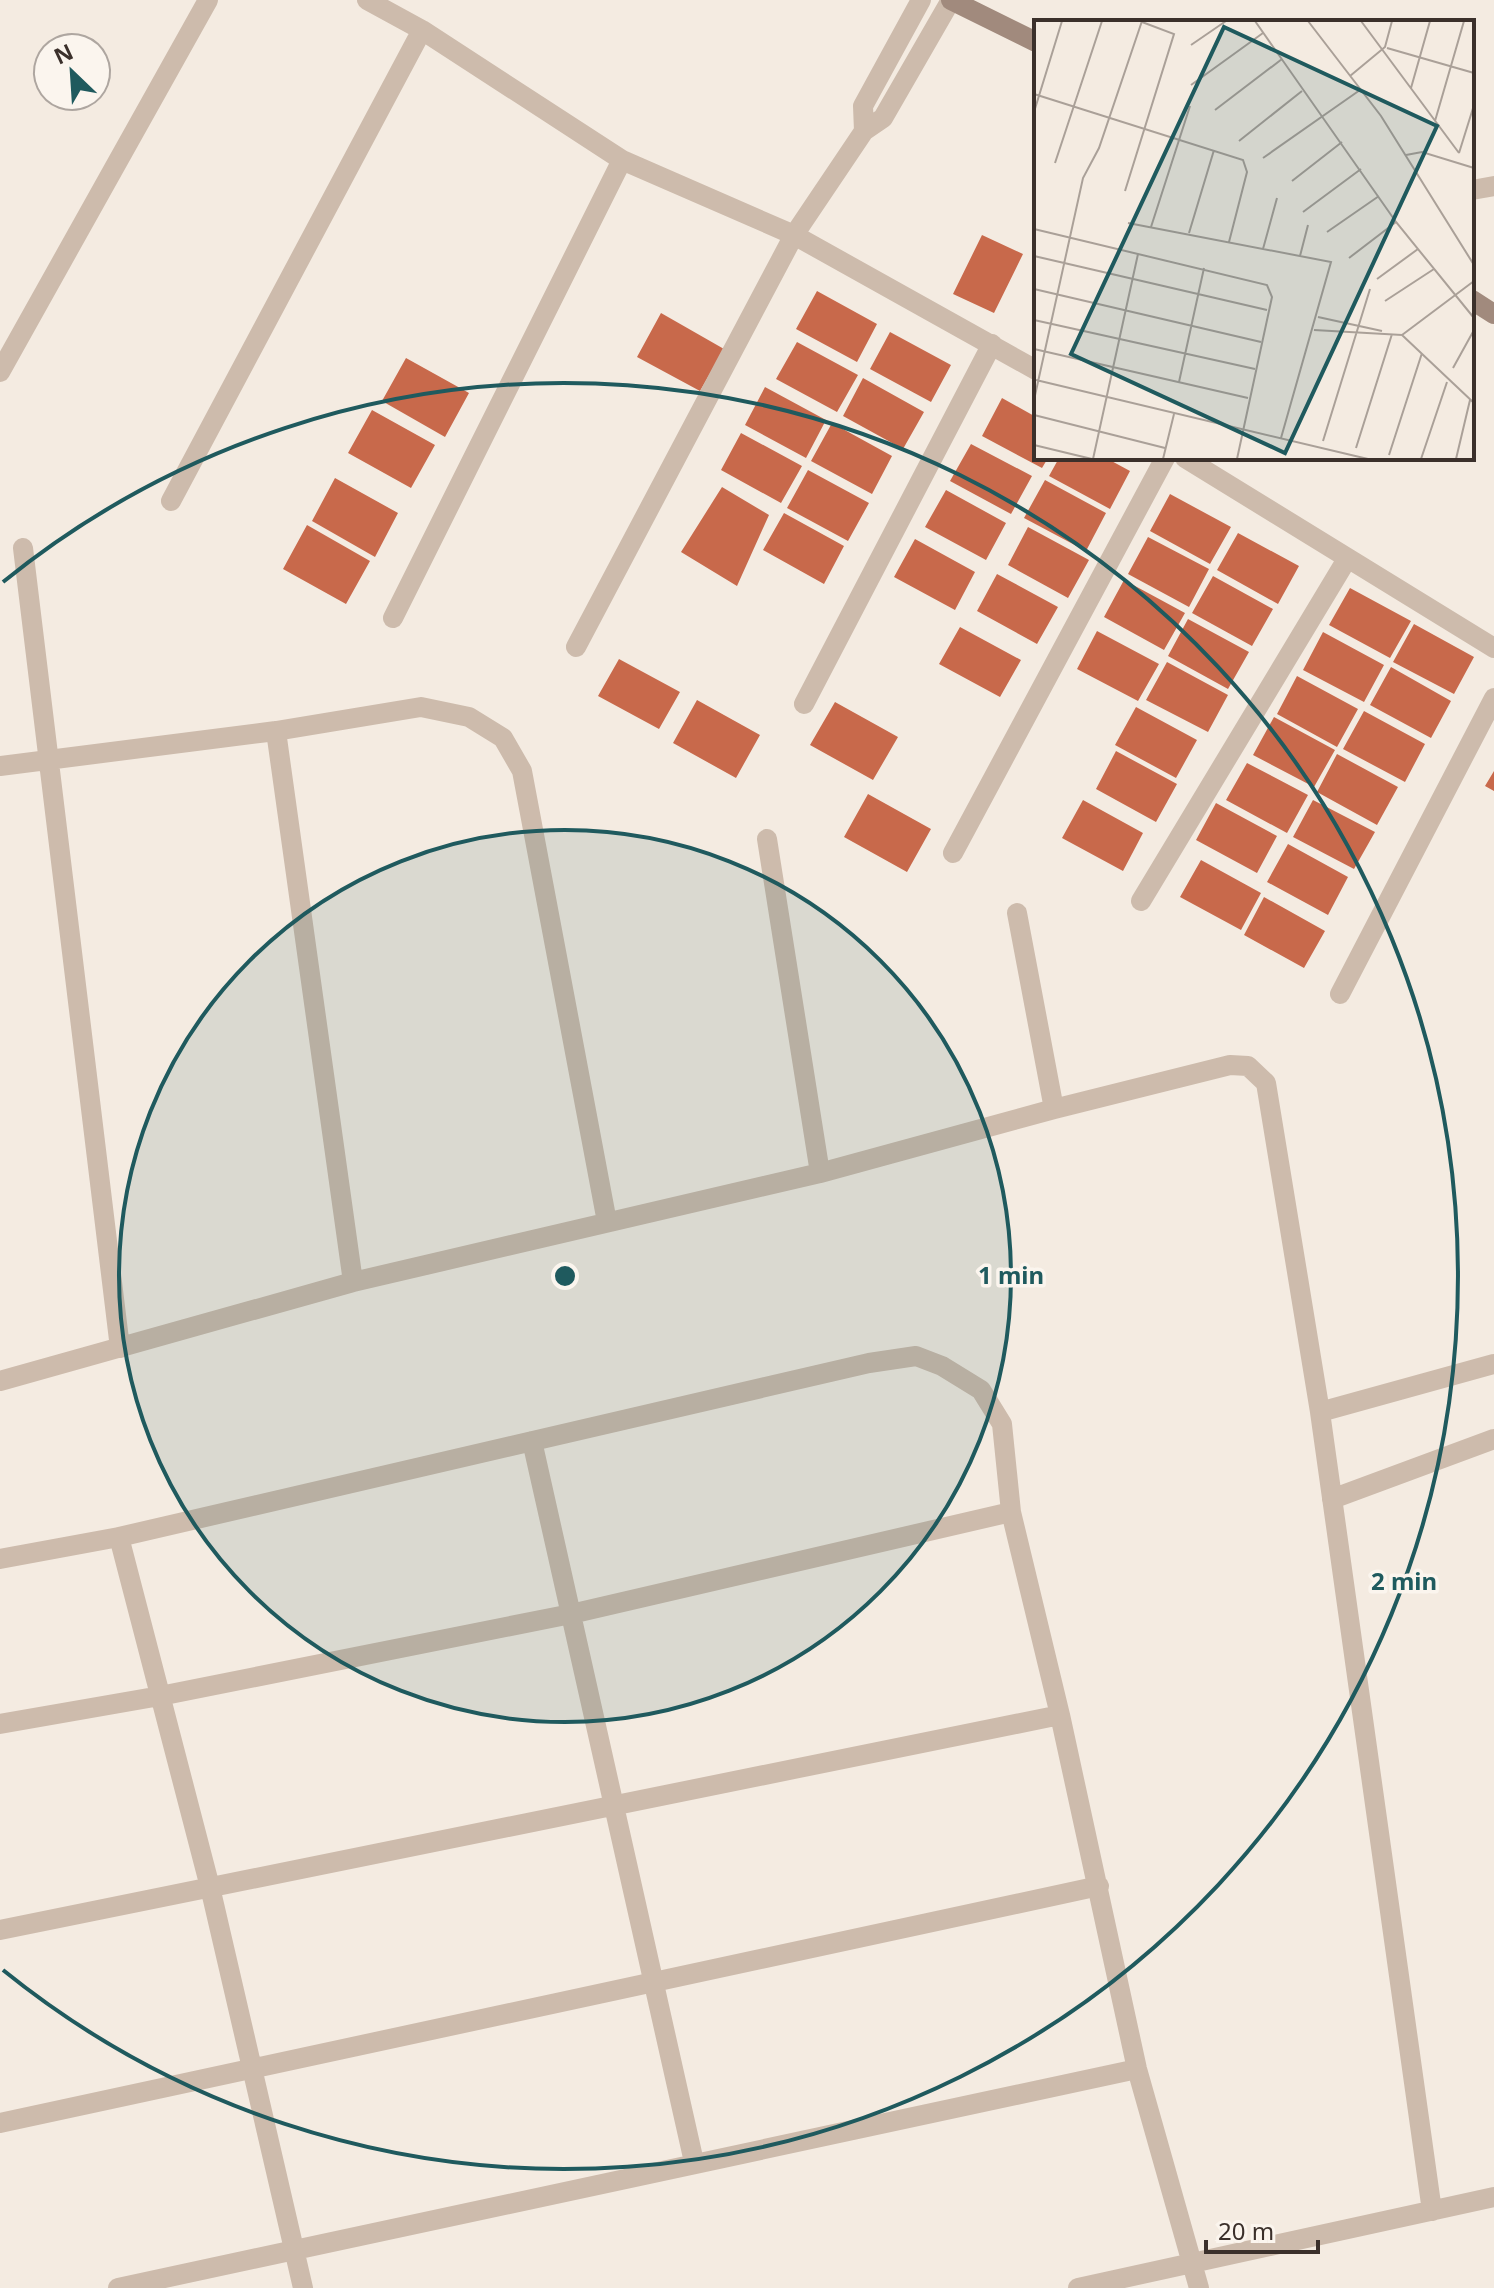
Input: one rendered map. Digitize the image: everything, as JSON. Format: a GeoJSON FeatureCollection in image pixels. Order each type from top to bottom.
{"type":"FeatureCollection","features":[{"type":"Feature","properties":{"kind":"main road"},"geometry":{"type":"LineString","coordinates":[[951,0],[1034,41]]}},
{"type":"Feature","properties":{"kind":"main road"},"geometry":{"type":"LineString","coordinates":[[1474,301],[1494,314]]}},
{"type":"Feature","properties":{"kind":"street"},"geometry":{"type":"LineString","coordinates":[[0,372],[208,0]]}},
{"type":"Feature","properties":{"kind":"street"},"geometry":{"type":"LineString","coordinates":[[367,0],[422,30],[622,160],[794,235],[1034,369]]}},
{"type":"Feature","properties":{"kind":"street"},"geometry":{"type":"LineString","coordinates":[[864,131],[863,106],[921,0]]}},
{"type":"Feature","properties":{"kind":"street"},"geometry":{"type":"LineString","coordinates":[[576,647],[794,235],[864,131],[883,118],[951,0]]}},
{"type":"Feature","properties":{"kind":"street"},"geometry":{"type":"LineString","coordinates":[[171,501],[422,30]]}},
{"type":"Feature","properties":{"kind":"street"},"geometry":{"type":"LineString","coordinates":[[393,618],[622,160]]}},
{"type":"Feature","properties":{"kind":"street"},"geometry":{"type":"LineString","coordinates":[[1474,190],[1494,186]]}},
{"type":"Feature","properties":{"kind":"street"},"geometry":{"type":"LineString","coordinates":[[804,704],[992,344]]}},
{"type":"Feature","properties":{"kind":"street"},"geometry":{"type":"LineString","coordinates":[[953,853],[1164,460]]}},
{"type":"Feature","properties":{"kind":"street"},"geometry":{"type":"LineString","coordinates":[[1188,460],[1494,648]]}},
{"type":"Feature","properties":{"kind":"street"},"geometry":{"type":"LineString","coordinates":[[23,548],[120,1348]]}},
{"type":"Feature","properties":{"kind":"street"},"geometry":{"type":"LineString","coordinates":[[1141,901],[1347,559]]}},
{"type":"Feature","properties":{"kind":"street"},"geometry":{"type":"LineString","coordinates":[[1340,994],[1494,698]]}},
{"type":"Feature","properties":{"kind":"street"},"geometry":{"type":"LineString","coordinates":[[0,766],[276,731],[421,707],[469,717],[503,738],[522,771],[607,1222]]}},
{"type":"Feature","properties":{"kind":"street"},"geometry":{"type":"LineString","coordinates":[[276,731],[353,1282]]}},
{"type":"Feature","properties":{"kind":"street"},"geometry":{"type":"LineString","coordinates":[[767,839],[820,1173]]}},
{"type":"Feature","properties":{"kind":"street"},"geometry":{"type":"LineString","coordinates":[[1017,913],[1054,1109]]}},
{"type":"Feature","properties":{"kind":"street"},"geometry":{"type":"LineString","coordinates":[[0,1381],[353,1282],[820,1173],[1230,1065],[1248,1066],[1266,1083],[1320,1412],[1432,2211]]}},
{"type":"Feature","properties":{"kind":"street"},"geometry":{"type":"LineString","coordinates":[[0,1559],[119,1537],[869,1363],[916,1356],[942,1366],[981,1390],[1002,1424],[1011,1512],[1099,1886],[1137,2069],[1199,2288]]}},
{"type":"Feature","properties":{"kind":"street"},"geometry":{"type":"LineString","coordinates":[[1320,1412],[1494,1364]]}},
{"type":"Feature","properties":{"kind":"street"},"geometry":{"type":"LineString","coordinates":[[1332,1499],[1494,1439]]}},
{"type":"Feature","properties":{"kind":"street"},"geometry":{"type":"LineString","coordinates":[[532,1441],[694,2162]]}},
{"type":"Feature","properties":{"kind":"street"},"geometry":{"type":"LineString","coordinates":[[0,1724],[160,1696],[571,1614],[1011,1512]]}},
{"type":"Feature","properties":{"kind":"street"},"geometry":{"type":"LineString","coordinates":[[119,1537],[210,1887],[303,2288]]}},
{"type":"Feature","properties":{"kind":"street"},"geometry":{"type":"LineString","coordinates":[[0,1930],[1060,1715]]}},
{"type":"Feature","properties":{"kind":"street"},"geometry":{"type":"LineString","coordinates":[[0,2123],[1099,1886]]}},
{"type":"Feature","properties":{"kind":"street"},"geometry":{"type":"LineString","coordinates":[[118,2288],[1137,2069]]}},
{"type":"Feature","properties":{"kind":"street"},"geometry":{"type":"LineString","coordinates":[[1078,2288],[1494,2197]]}},
{"type":"Feature","properties":{"kind":"building"},"geometry":{"type":"Polygon","coordinates":[[[982,235],[1023,254],[994,313],[953,294],[982,235]]]}},
{"type":"Feature","properties":{"kind":"building"},"geometry":{"type":"Polygon","coordinates":[[[817,291],[877,324],[857,362],[796,329],[817,291]]]}},
{"type":"Feature","properties":{"kind":"building"},"geometry":{"type":"Polygon","coordinates":[[[661,313],[724,349],[700,391],[637,357],[661,313]]]}},
{"type":"Feature","properties":{"kind":"building"},"geometry":{"type":"Polygon","coordinates":[[[890,332],[951,365],[931,402],[870,369],[890,332]]]}},
{"type":"Feature","properties":{"kind":"building"},"geometry":{"type":"Polygon","coordinates":[[[797,342],[858,375],[837,412],[776,379],[797,342]]]}},
{"type":"Feature","properties":{"kind":"building"},"geometry":{"type":"Polygon","coordinates":[[[406,358],[469,393],[445,437],[382,401],[406,358]]]}},
{"type":"Feature","properties":{"kind":"building"},"geometry":{"type":"Polygon","coordinates":[[[863,378],[924,412],[903,449],[843,416],[863,378]]]}},
{"type":"Feature","properties":{"kind":"building"},"geometry":{"type":"Polygon","coordinates":[[[765,387],[826,420],[806,458],[745,425],[765,387]]]}},
{"type":"Feature","properties":{"kind":"building"},"geometry":{"type":"Polygon","coordinates":[[[1002,398],[1034,416],[1034,460],[1047,460],[1042,468],[982,436],[1002,398]]]}},
{"type":"Feature","properties":{"kind":"building"},"geometry":{"type":"Polygon","coordinates":[[[372,410],[435,445],[411,488],[348,453],[372,410]]]}},
{"type":"Feature","properties":{"kind":"building"},"geometry":{"type":"Polygon","coordinates":[[[832,423],[892,456],[872,494],[811,461],[832,423]]]}},
{"type":"Feature","properties":{"kind":"building"},"geometry":{"type":"Polygon","coordinates":[[[741,433],[802,466],[781,503],[721,470],[741,433]]]}},
{"type":"Feature","properties":{"kind":"building"},"geometry":{"type":"Polygon","coordinates":[[[971,444],[1032,476],[1011,514],[950,481],[971,444]]]}},
{"type":"Feature","properties":{"kind":"building"},"geometry":{"type":"Polygon","coordinates":[[[1058,460],[1110,460],[1130,471],[1110,509],[1049,476],[1058,460]]]}},
{"type":"Feature","properties":{"kind":"building"},"geometry":{"type":"Polygon","coordinates":[[[808,470],[869,503],[848,541],[787,508],[808,470]]]}},
{"type":"Feature","properties":{"kind":"building"},"geometry":{"type":"Polygon","coordinates":[[[335,478],[398,513],[375,557],[312,521],[335,478]]]}},
{"type":"Feature","properties":{"kind":"building"},"geometry":{"type":"Polygon","coordinates":[[[1045,480],[1106,513],[1086,551],[1024,518],[1045,480]]]}},
{"type":"Feature","properties":{"kind":"building"},"geometry":{"type":"Polygon","coordinates":[[[722,487],[769,515],[737,586],[681,552],[722,487]]]}},
{"type":"Feature","properties":{"kind":"building"},"geometry":{"type":"Polygon","coordinates":[[[946,490],[1006,523],[986,560],[925,527],[946,490]]]}},
{"type":"Feature","properties":{"kind":"building"},"geometry":{"type":"Polygon","coordinates":[[[1170,494],[1231,527],[1210,564],[1150,531],[1170,494]]]}},
{"type":"Feature","properties":{"kind":"building"},"geometry":{"type":"Polygon","coordinates":[[[784,513],[844,546],[824,584],[763,550],[784,513]]]}},
{"type":"Feature","properties":{"kind":"building"},"geometry":{"type":"Polygon","coordinates":[[[307,525],[370,561],[346,604],[283,569],[307,525]]]}},
{"type":"Feature","properties":{"kind":"building"},"geometry":{"type":"Polygon","coordinates":[[[1028,527],[1089,560],[1068,598],[1008,565],[1028,527]]]}},
{"type":"Feature","properties":{"kind":"building"},"geometry":{"type":"Polygon","coordinates":[[[1238,533],[1299,566],[1278,604],[1217,570],[1238,533]]]}},
{"type":"Feature","properties":{"kind":"building"},"geometry":{"type":"Polygon","coordinates":[[[1148,537],[1209,569],[1189,607],[1128,574],[1148,537]]]}},
{"type":"Feature","properties":{"kind":"building"},"geometry":{"type":"Polygon","coordinates":[[[915,539],[975,572],[955,610],[894,577],[915,539]]]}},
{"type":"Feature","properties":{"kind":"building"},"geometry":{"type":"Polygon","coordinates":[[[997,574],[1058,607],[1037,644],[977,611],[997,574]]]}},
{"type":"Feature","properties":{"kind":"building"},"geometry":{"type":"Polygon","coordinates":[[[1213,576],[1273,609],[1252,646],[1192,613],[1213,576]]]}},
{"type":"Feature","properties":{"kind":"building"},"geometry":{"type":"Polygon","coordinates":[[[1124,580],[1185,613],[1164,650],[1104,617],[1124,580]]]}},
{"type":"Feature","properties":{"kind":"building"},"geometry":{"type":"Polygon","coordinates":[[[1350,588],[1411,621],[1390,658],[1329,625],[1350,588]]]}},
{"type":"Feature","properties":{"kind":"building"},"geometry":{"type":"Polygon","coordinates":[[[1188,619],[1249,652],[1228,689],[1168,656],[1188,619]]]}},
{"type":"Feature","properties":{"kind":"building"},"geometry":{"type":"Polygon","coordinates":[[[1414,624],[1474,657],[1454,694],[1393,662],[1414,624]]]}},
{"type":"Feature","properties":{"kind":"building"},"geometry":{"type":"Polygon","coordinates":[[[960,627],[1021,660],[1000,697],[939,664],[960,627]]]}},
{"type":"Feature","properties":{"kind":"building"},"geometry":{"type":"Polygon","coordinates":[[[1097,631],[1159,664],[1138,701],[1077,669],[1097,631]]]}},
{"type":"Feature","properties":{"kind":"building"},"geometry":{"type":"Polygon","coordinates":[[[1323,632],[1384,665],[1364,702],[1303,670],[1323,632]]]}},
{"type":"Feature","properties":{"kind":"building"},"geometry":{"type":"Polygon","coordinates":[[[619,659],[680,692],[659,729],[598,696],[619,659]]]}},
{"type":"Feature","properties":{"kind":"building"},"geometry":{"type":"Polygon","coordinates":[[[1167,662],[1228,695],[1208,732],[1146,700],[1167,662]]]}},
{"type":"Feature","properties":{"kind":"building"},"geometry":{"type":"Polygon","coordinates":[[[1391,667],[1451,701],[1431,738],[1370,705],[1391,667]]]}},
{"type":"Feature","properties":{"kind":"building"},"geometry":{"type":"Polygon","coordinates":[[[1297,676],[1358,709],[1337,747],[1277,714],[1297,676]]]}},
{"type":"Feature","properties":{"kind":"building"},"geometry":{"type":"Polygon","coordinates":[[[697,700],[760,735],[736,778],[673,743],[697,700]]]}},
{"type":"Feature","properties":{"kind":"building"},"geometry":{"type":"Polygon","coordinates":[[[835,702],[898,737],[873,780],[810,745],[835,702]]]}},
{"type":"Feature","properties":{"kind":"building"},"geometry":{"type":"Polygon","coordinates":[[[1136,707],[1197,740],[1176,778],[1115,745],[1136,707]]]}},
{"type":"Feature","properties":{"kind":"building"},"geometry":{"type":"Polygon","coordinates":[[[1364,711],[1425,744],[1405,782],[1343,749],[1364,711]]]}},
{"type":"Feature","properties":{"kind":"building"},"geometry":{"type":"Polygon","coordinates":[[[1274,717],[1335,750],[1314,787],[1253,755],[1274,717]]]}},
{"type":"Feature","properties":{"kind":"building"},"geometry":{"type":"Polygon","coordinates":[[[1116,751],[1177,784],[1156,822],[1096,789],[1116,751]]]}},
{"type":"Feature","properties":{"kind":"building"},"geometry":{"type":"Polygon","coordinates":[[[1337,754],[1398,787],[1377,825],[1317,792],[1337,754]]]}},
{"type":"Feature","properties":{"kind":"building"},"geometry":{"type":"Polygon","coordinates":[[[1247,763],[1308,795],[1287,833],[1226,800],[1247,763]]]}},
{"type":"Feature","properties":{"kind":"building"},"geometry":{"type":"Polygon","coordinates":[[[1494,771],[1494,791],[1485,786],[1494,771]]]}},
{"type":"Feature","properties":{"kind":"building"},"geometry":{"type":"Polygon","coordinates":[[[868,794],[931,829],[907,872],[844,837],[868,794]]]}},
{"type":"Feature","properties":{"kind":"building"},"geometry":{"type":"Polygon","coordinates":[[[1083,800],[1143,833],[1123,871],[1062,838],[1083,800]]]}},
{"type":"Feature","properties":{"kind":"building"},"geometry":{"type":"Polygon","coordinates":[[[1313,800],[1375,832],[1354,869],[1293,837],[1313,800]]]}},
{"type":"Feature","properties":{"kind":"building"},"geometry":{"type":"Polygon","coordinates":[[[1216,803],[1277,836],[1257,873],[1196,840],[1216,803]]]}},
{"type":"Feature","properties":{"kind":"building"},"geometry":{"type":"Polygon","coordinates":[[[1288,844],[1348,877],[1328,915],[1267,882],[1288,844]]]}},
{"type":"Feature","properties":{"kind":"building"},"geometry":{"type":"Polygon","coordinates":[[[1201,860],[1261,893],[1241,930],[1180,897],[1201,860]]]}},
{"type":"Feature","properties":{"kind":"building"},"geometry":{"type":"Polygon","coordinates":[[[1264,897],[1325,931],[1304,968],[1244,935],[1264,897]]]}}]}
